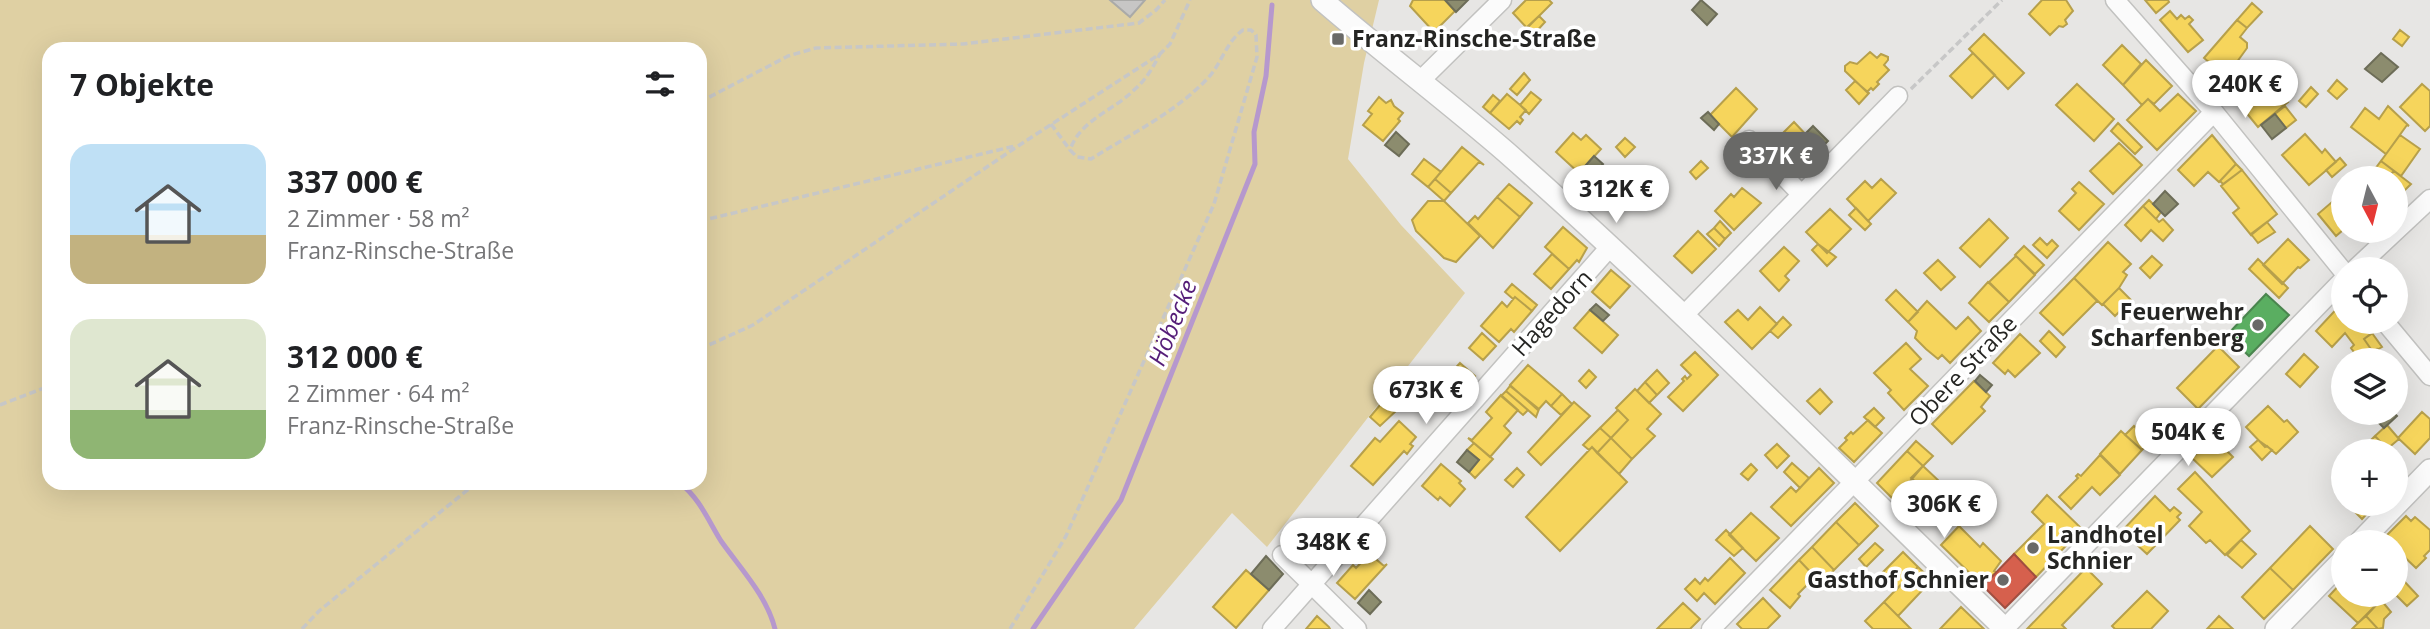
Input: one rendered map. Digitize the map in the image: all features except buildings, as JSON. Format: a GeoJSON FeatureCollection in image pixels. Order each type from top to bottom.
{"type":"FeatureCollection","features":[{"type":"Feature","properties":{"kind":"street"},"geometry":{"type":"LineString","coordinates":[[1322,0],[1505,152],[1683,316],[2004,629],[2331,292]]}},
{"type":"Feature","properties":{"kind":"street"},"geometry":{"type":"LineString","coordinates":[[1420,80],[1502,0]]}},
{"type":"Feature","properties":{"kind":"street"},"geometry":{"type":"LineString","coordinates":[[2115,0],[2214,112],[2332,257]]}},
{"type":"Feature","properties":{"kind":"street"},"geometry":{"type":"LineString","coordinates":[[1683,316],[1898,96]]}},
{"type":"Feature","properties":{"kind":"street","name":"Obere Straße"},"geometry":{"type":"LineString","coordinates":[[1711,629],[2214,112]]}},
{"type":"Feature","properties":{"kind":"street"},"geometry":{"type":"LineString","coordinates":[[1749,140],[1801,194]]}},
{"type":"Feature","properties":{"kind":"street"},"geometry":{"type":"LineString","coordinates":[[2368,257],[2430,200]]}},
{"type":"Feature","properties":{"kind":"street","name":"Hagedorn"},"geometry":{"type":"LineString","coordinates":[[1272,629],[1609,248]]}},
{"type":"Feature","properties":{"kind":"street"},"geometry":{"type":"LineString","coordinates":[[2395,334],[2430,376]]}},
{"type":"Feature","properties":{"kind":"street"},"geometry":{"type":"LineString","coordinates":[[2372,530],[2430,470]]}},
{"type":"Feature","properties":{"kind":"street"},"geometry":{"type":"LineString","coordinates":[[1282,555],[1357,629]]}},
{"type":"Feature","properties":{"kind":"street"},"geometry":{"type":"LineString","coordinates":[[2276,629],[2331,572]]}},
{"type":"Feature","properties":{"kind":"path"},"geometry":{"type":"LineString","coordinates":[[707,98],[788,56],[816,48],[962,44],[1139,23],[1165,0]]}},
{"type":"Feature","properties":{"kind":"path"},"geometry":{"type":"LineString","coordinates":[[707,346],[753,325],[1051,124],[1160,54],[1170,44],[1190,0]]}},
{"type":"Feature","properties":{"kind":"path"},"geometry":{"type":"LineString","coordinates":[[1898,96],[1913,88],[2002,0]]}},
{"type":"Feature","properties":{"kind":"path"},"geometry":{"type":"LineString","coordinates":[[1010,629],[1066,536],[1213,204],[1257,57],[1256,35],[1251,30],[1243,30],[1234,36],[1210,76],[1184,101],[1091,159],[1077,157],[1051,124]]}},
{"type":"Feature","properties":{"kind":"path"},"geometry":{"type":"LineString","coordinates":[[1070,150],[1084,125],[1117,105],[1135,90],[1148,75],[1160,54]]}},
{"type":"Feature","properties":{"kind":"path"},"geometry":{"type":"LineString","coordinates":[[707,219],[1018,146]]}},
{"type":"Feature","properties":{"kind":"path"},"geometry":{"type":"LineString","coordinates":[[0,405],[42,389]]}},
{"type":"Feature","properties":{"kind":"path"},"geometry":{"type":"LineString","coordinates":[[302,629],[319,611],[467,490]]}},
{"type":"Feature","properties":{"kind":"shaded area"},"geometry":{"type":"Polygon","coordinates":[[[0,0],[1379,0],[1364,63],[1348,159],[1401,225],[1465,293],[1267,547],[1232,513],[1134,629],[0,629],[0,0]]]}},
{"type":"Feature","properties":{"kind":"waterway","name":"Höbecke"},"geometry":{"type":"LineString","coordinates":[[1033,629],[1121,500],[1255,164],[1254,132],[1266,76],[1272,5]]}},
{"type":"Feature","properties":{"kind":"waterway"},"geometry":{"type":"LineString","coordinates":[[688,490],[766,605],[775,629]]}},
{"type":"Feature","properties":{"kind":"place","name":"Franz-Rinsche-Straße"},"geometry":{"type":"Point","coordinates":[1338,39]}},
{"type":"Feature","properties":{"kind":"place","name":"Feuerwehr Scharfenberg"},"geometry":{"type":"Point","coordinates":[2258,325]}},
{"type":"Feature","properties":{"kind":"place","name":"Landhotel Schnier"},"geometry":{"type":"Point","coordinates":[2033,548]}},
{"type":"Feature","properties":{"kind":"place","name":"Gasthof Schnier"},"geometry":{"type":"Point","coordinates":[2003,580]}}]}
